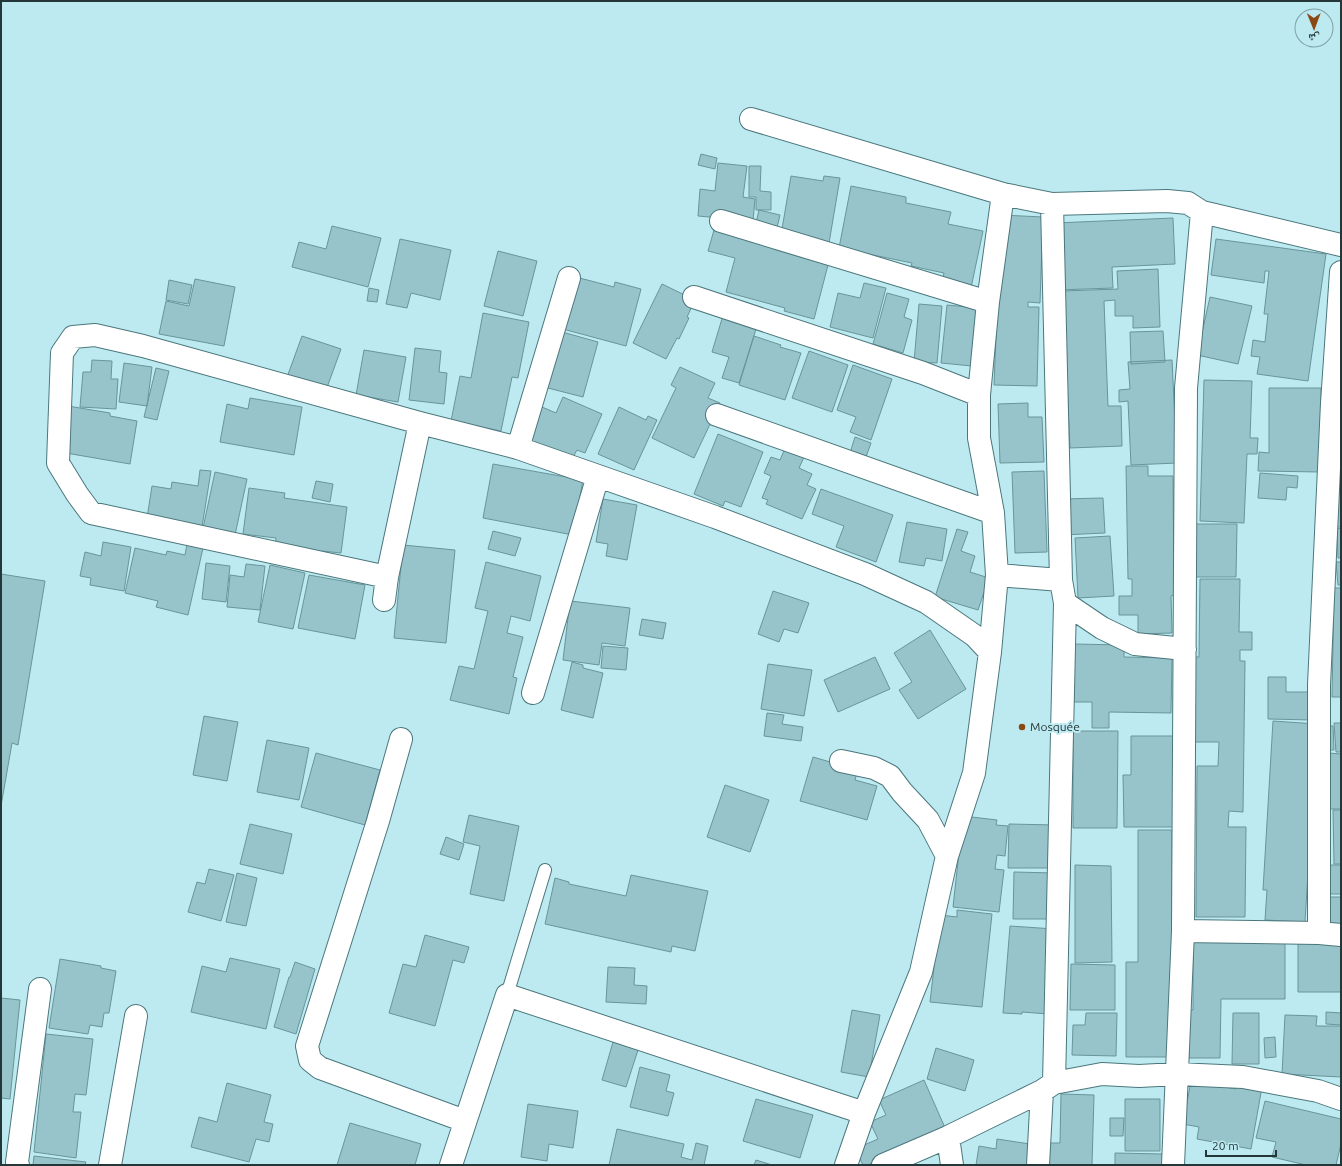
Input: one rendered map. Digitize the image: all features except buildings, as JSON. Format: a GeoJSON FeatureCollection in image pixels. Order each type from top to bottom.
{"type":"FeatureCollection","features":[{"type":"Feature","properties":{"kind":"street"},"geometry":{"type":"LineString","coordinates":[[751,119],[1003,194],[1052,204],[1167,201],[1188,203],[1202,212],[1341,245]]}},
{"type":"Feature","properties":{"kind":"street"},"geometry":{"type":"LineString","coordinates":[[846,1165],[864,1113],[921,972],[947,856],[974,773],[990,652],[997,575],[993,513],[979,438],[979,395],[988,302],[1003,194]]}},
{"type":"Feature","properties":{"kind":"street"},"geometry":{"type":"LineString","coordinates":[[1038,1165],[1048,1087],[1065,603],[1061,580],[1052,204]]}},
{"type":"Feature","properties":{"kind":"street"},"geometry":{"type":"LineString","coordinates":[[1173,1165],[1183,931],[1186,388],[1202,212]]}},
{"type":"Feature","properties":{"kind":"street"},"geometry":{"type":"LineString","coordinates":[[721,221],[988,302]]}},
{"type":"Feature","properties":{"kind":"street"},"geometry":{"type":"LineString","coordinates":[[1319,933],[1319,685],[1336,404],[1341,272]]}},
{"type":"Feature","properties":{"kind":"street"},"geometry":{"type":"LineString","coordinates":[[518,448],[569,278]]}},
{"type":"Feature","properties":{"kind":"street"},"geometry":{"type":"LineString","coordinates":[[694,297],[923,373],[979,395]]}},
{"type":"Feature","properties":{"kind":"street"},"geometry":{"type":"LineString","coordinates":[[387,577],[91,512],[77,494],[58,463],[62,352],[73,337],[94,335],[143,346],[420,423],[518,448],[715,518],[865,574],[926,602],[975,636],[990,652]]}},
{"type":"Feature","properties":{"kind":"street"},"geometry":{"type":"LineString","coordinates":[[717,415],[993,513]]}},
{"type":"Feature","properties":{"kind":"street"},"geometry":{"type":"LineString","coordinates":[[384,600],[387,577],[420,423]]}},
{"type":"Feature","properties":{"kind":"street"},"geometry":{"type":"LineString","coordinates":[[533,694],[598,476]]}},
{"type":"Feature","properties":{"kind":"street"},"geometry":{"type":"LineString","coordinates":[[997,575],[1061,580]]}},
{"type":"Feature","properties":{"kind":"street"},"geometry":{"type":"LineString","coordinates":[[1065,603],[1102,628],[1135,644],[1185,649]]}},
{"type":"Feature","properties":{"kind":"street"},"geometry":{"type":"LineString","coordinates":[[401,739],[378,821],[307,1046],[310,1060],[320,1068],[465,1121]]}},
{"type":"Feature","properties":{"kind":"street"},"geometry":{"type":"LineString","coordinates":[[841,761],[874,768],[890,776],[902,792],[928,820],[947,856]]}},
{"type":"Feature","properties":{"kind":"street"},"geometry":{"type":"LineString","coordinates":[[1183,931],[1319,933],[1341,935]]}},
{"type":"Feature","properties":{"kind":"street"},"geometry":{"type":"LineString","coordinates":[[18,1165],[17,1162],[40,989]]}},
{"type":"Feature","properties":{"kind":"street"},"geometry":{"type":"LineString","coordinates":[[451,1165],[507,994],[864,1113]]}},
{"type":"Feature","properties":{"kind":"street"},"geometry":{"type":"LineString","coordinates":[[110,1165],[136,1016]]}},
{"type":"Feature","properties":{"kind":"street"},"geometry":{"type":"LineString","coordinates":[[883,1165],[948,1137],[1048,1087],[1102,1074],[1139,1076],[1177,1074],[1243,1077],[1318,1091],[1341,1099]]}},
{"type":"Feature","properties":{"kind":"street"},"geometry":{"type":"LineString","coordinates":[[948,1137],[952,1165]]}},
{"type":"Feature","properties":{"kind":"lane"},"geometry":{"type":"LineString","coordinates":[[507,994],[545,870]]}},
{"type":"Feature","properties":{"kind":"place","name":"Mosquée"},"geometry":{"type":"Point","coordinates":[1022,727]}}]}
